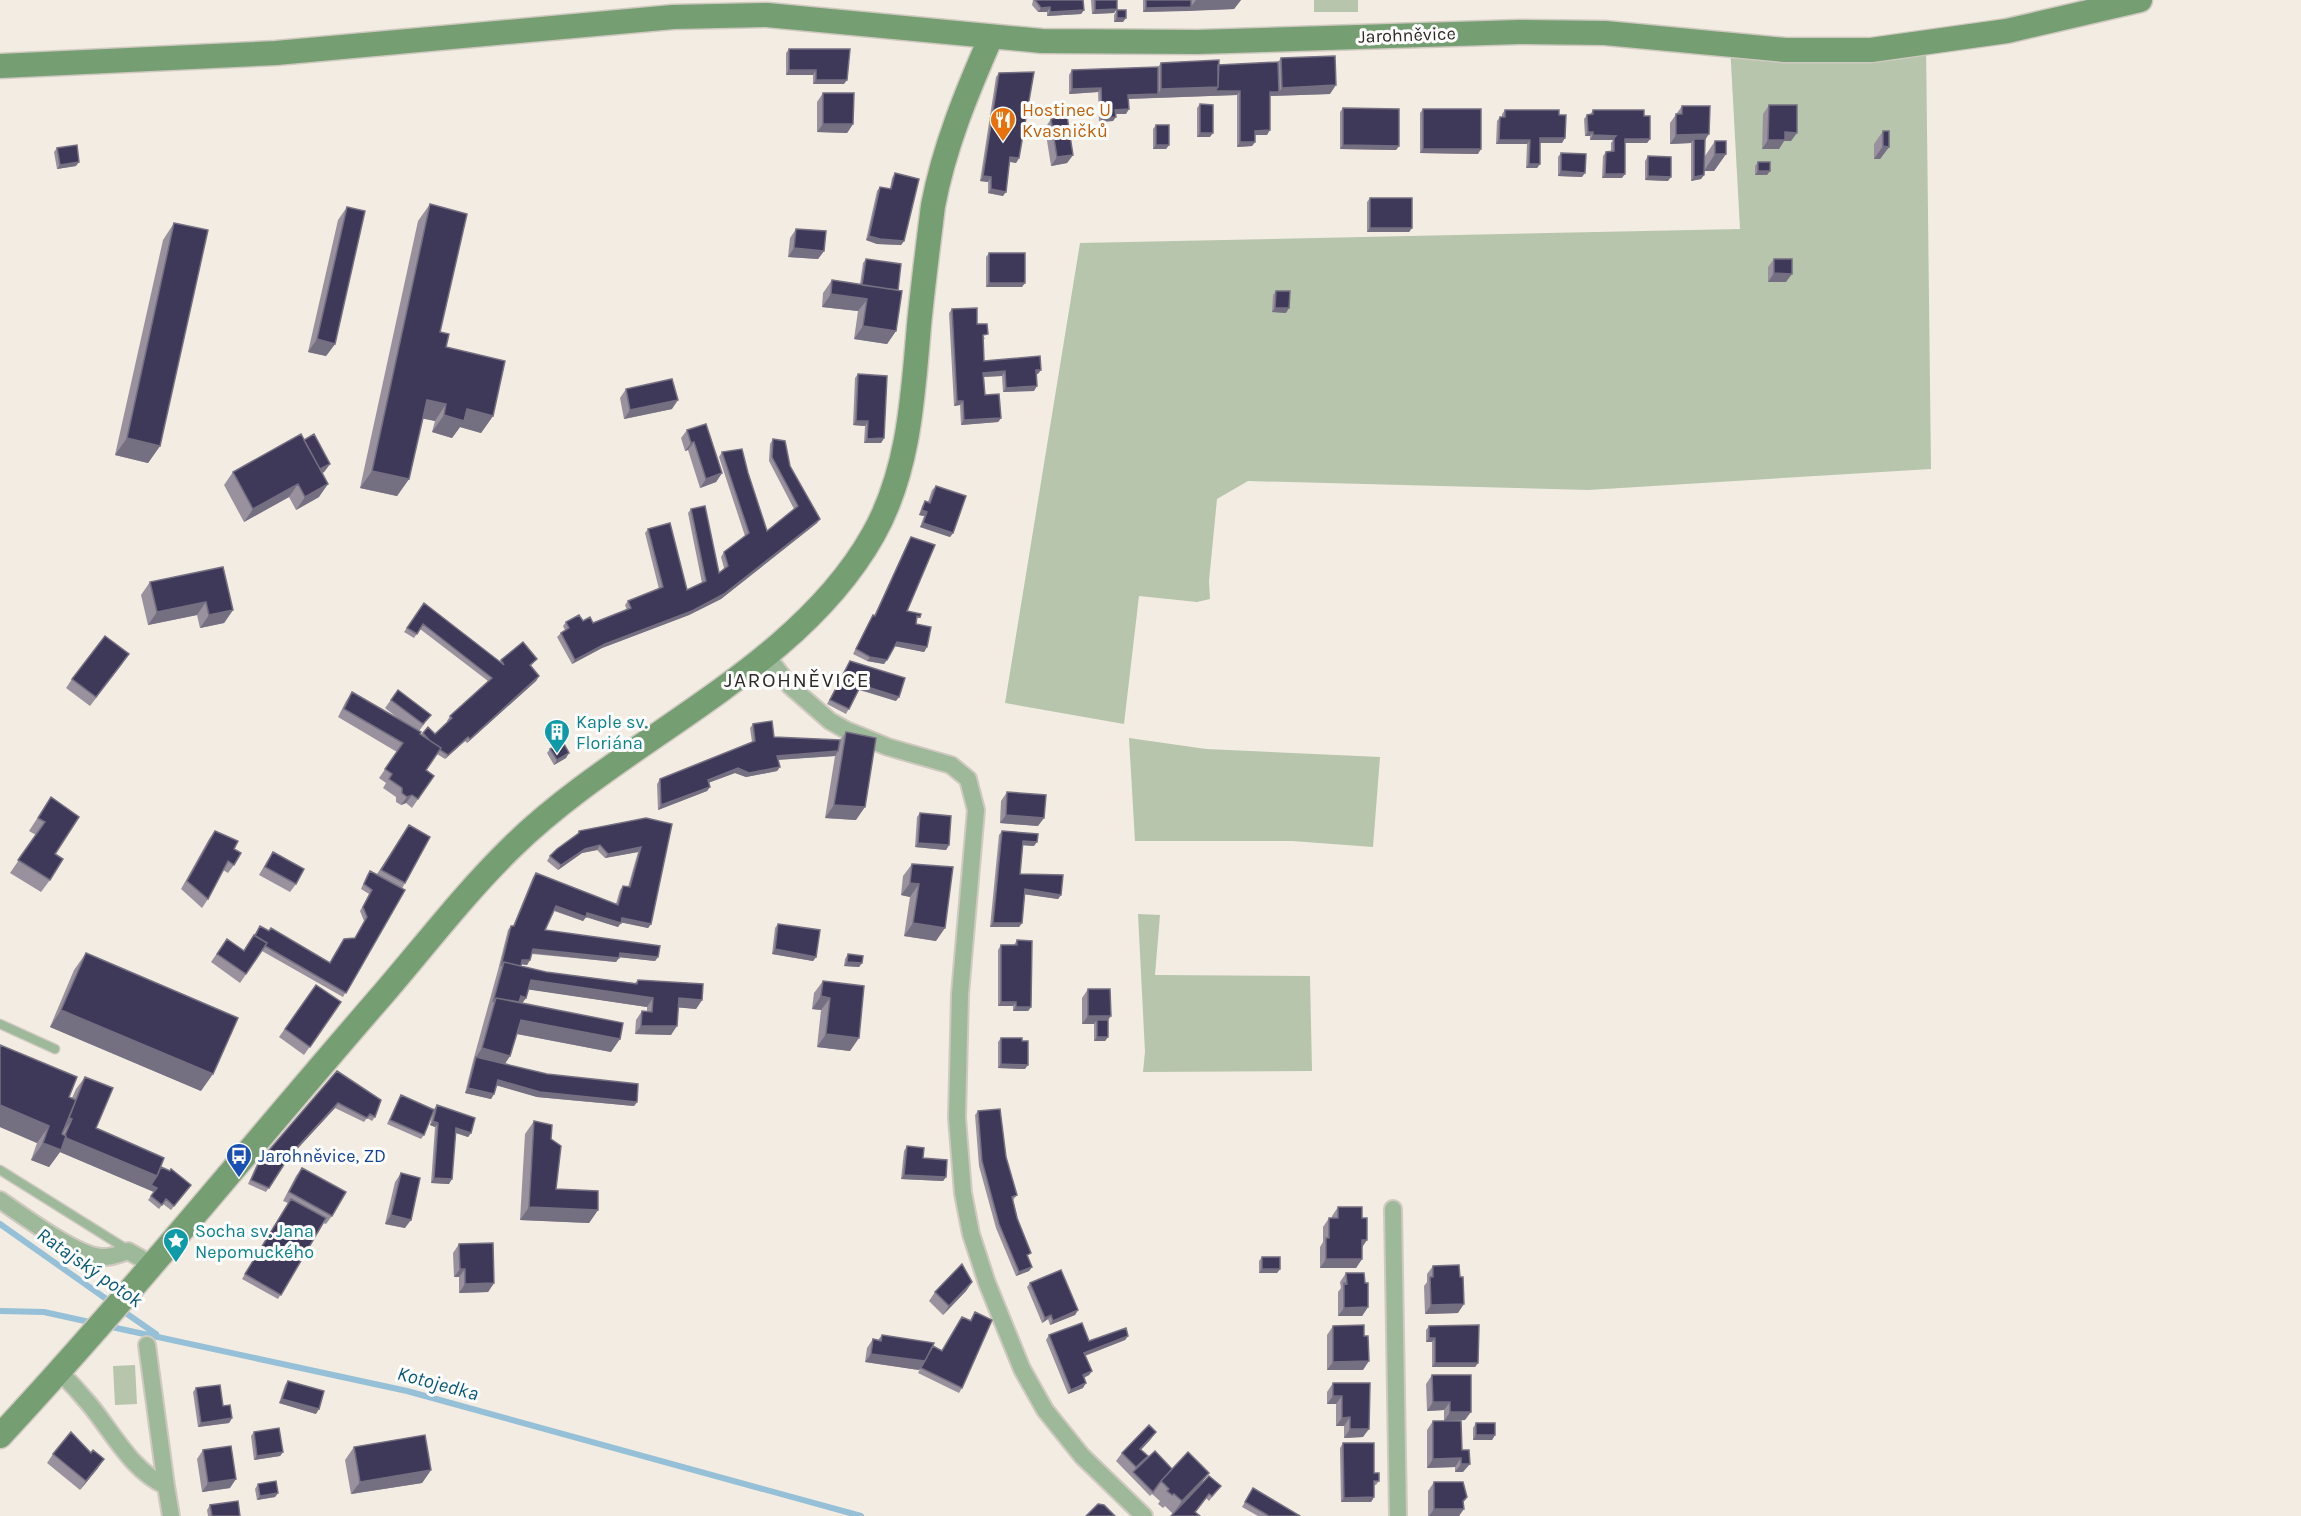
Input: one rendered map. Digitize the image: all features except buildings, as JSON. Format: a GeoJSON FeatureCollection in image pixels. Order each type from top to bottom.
{"type":"FeatureCollection","features":[{"type":"Feature","properties":{"kind":"main road","name":"Jarohněvice"},"geometry":{"type":"LineString","coordinates":[[0,66],[276,52],[554,27],[707,16],[767,15],[991,38],[1129,43],[1396,35],[1605,33],[1785,50],[1871,50],[2007,31],[2140,0]]}},
{"type":"Feature","properties":{"kind":"main road"},"geometry":{"type":"LineString","coordinates":[[0,1436],[507,852],[569,798],[767,656],[799,627],[862,554],[887,507],[901,462],[908,428],[923,286],[938,177],[955,123],[991,38]]}},
{"type":"Feature","properties":{"kind":"street"},"geometry":{"type":"LineString","coordinates":[[767,656],[790,686],[830,721],[888,747],[951,765],[968,779],[976,810],[960,994],[957,1118],[963,1193],[971,1234],[987,1283],[1022,1369],[1045,1410],[1082,1456],[1144,1516]]}},
{"type":"Feature","properties":{"kind":"street"},"geometry":{"type":"LineString","coordinates":[[0,1200],[89,1256],[102,1258],[128,1251],[147,1269]]}},
{"type":"Feature","properties":{"kind":"street"},"geometry":{"type":"LineString","coordinates":[[1393,1209],[1398,1516]]}},
{"type":"Feature","properties":{"kind":"street"},"geometry":{"type":"LineString","coordinates":[[147,1345],[171,1516]]}},
{"type":"Feature","properties":{"kind":"street"},"geometry":{"type":"LineString","coordinates":[[58,1370],[90,1404],[134,1462],[155,1481],[166,1486]]}},
{"type":"Feature","properties":{"kind":"lane"},"geometry":{"type":"LineString","coordinates":[[0,1024],[55,1049]]}},
{"type":"Feature","properties":{"kind":"lane"},"geometry":{"type":"LineString","coordinates":[[0,1170],[128,1251]]}},
{"type":"Feature","properties":{"kind":"green space"},"geometry":{"type":"Polygon","coordinates":[[[1314,0],[1358,0],[1358,12],[1314,12],[1314,0]]]}},
{"type":"Feature","properties":{"kind":"green space"},"geometry":{"type":"Polygon","coordinates":[[[1926,43],[1931,469],[1588,490],[1248,481],[1217,499],[1209,581],[1210,599],[1197,602],[1139,596],[1124,724],[1005,703],[1080,243],[1740,229],[1730,45],[1926,43]]]}},
{"type":"Feature","properties":{"kind":"green space"},"geometry":{"type":"Polygon","coordinates":[[[1129,738],[1206,749],[1380,757],[1373,847],[1292,841],[1135,841],[1129,738]]]}},
{"type":"Feature","properties":{"kind":"green space"},"geometry":{"type":"Polygon","coordinates":[[[1138,914],[1160,915],[1155,975],[1310,976],[1312,1071],[1143,1072],[1145,1052],[1138,914]]]}},
{"type":"Feature","properties":{"kind":"green space"},"geometry":{"type":"Polygon","coordinates":[[[135,1365],[137,1404],[115,1405],[113,1366],[135,1365]]]}},
{"type":"Feature","properties":{"kind":"waterway","name":"Ratajský potok"},"geometry":{"type":"LineString","coordinates":[[0,1224],[112,1303]]}},
{"type":"Feature","properties":{"kind":"waterway","name":"Ratajský potok"},"geometry":{"type":"LineString","coordinates":[[120,1309],[156,1334]]}},
{"type":"Feature","properties":{"kind":"waterway","name":"Kotojedka"},"geometry":{"type":"LineString","coordinates":[[0,1311],[44,1312],[94,1323]]}},
{"type":"Feature","properties":{"kind":"waterway","name":"Kotojedka"},"geometry":{"type":"LineString","coordinates":[[107,1326],[407,1391],[861,1516]]}},
{"type":"Feature","properties":{"kind":"place","name":"Hostinec U Kvasničků"},"geometry":{"type":"Point","coordinates":[1003,143]}},
{"type":"Feature","properties":{"kind":"place","name":"Kaple sv. Floriána"},"geometry":{"type":"Point","coordinates":[557,755]}},
{"type":"Feature","properties":{"kind":"place","name":"Jarohněvice, ZD"},"geometry":{"type":"Point","coordinates":[239,1179]}},
{"type":"Feature","properties":{"kind":"place","name":"Socha sv. Jana Nepomuckého"},"geometry":{"type":"Point","coordinates":[176,1264]}},
{"type":"Feature","properties":{"kind":"district","name":"JAROHNĚVICE"},"geometry":{"type":"Point","coordinates":[797,680]}}]}
